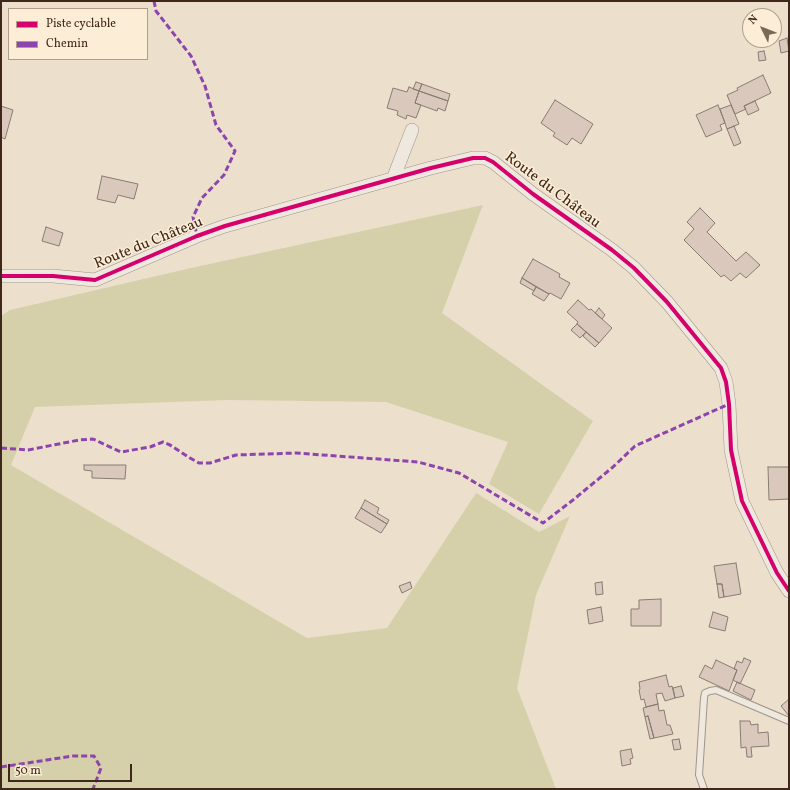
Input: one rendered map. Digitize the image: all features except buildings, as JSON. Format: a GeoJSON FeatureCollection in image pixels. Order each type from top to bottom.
{"type":"FeatureCollection","features":[{"type":"Feature","properties":{"kind":"street"},"geometry":{"type":"LineString","coordinates":[[393,179],[412,130]]}},
{"type":"Feature","properties":{"kind":"street","name":"Route du Château"},"geometry":{"type":"LineString","coordinates":[[1,276],[53,276],[95,280],[197,236],[393,179],[473,158],[485,158],[493,162],[533,194],[612,250],[634,268],[667,302],[721,368],[726,382],[729,404],[731,450],[742,501],[777,573],[789,591]]}},
{"type":"Feature","properties":{"kind":"lane"},"geometry":{"type":"LineString","coordinates":[[704,789],[698,775],[705,693],[716,690],[789,721]]}},
{"type":"Feature","properties":{"kind":"shaded area"},"geometry":{"type":"Polygon","coordinates":[[[483,205],[442,313],[593,421],[539,514],[489,484],[508,442],[386,402],[228,400],[35,407],[11,465],[307,638],[387,628],[476,493],[539,532],[570,516],[536,595],[517,688],[556,789],[1,789],[1,316],[10,310],[191,268],[483,205]]]}},
{"type":"Feature","properties":{"kind":"marked path"},"geometry":{"type":"LineString","coordinates":[[154,1],[156,11],[191,56],[205,86],[216,125],[235,151],[224,175],[202,198],[193,217],[197,236]]}},
{"type":"Feature","properties":{"kind":"marked path"},"geometry":{"type":"LineString","coordinates":[[1,448],[28,450],[79,440],[93,439],[121,452],[150,447],[163,442],[199,463],[210,463],[236,455],[296,453],[418,462],[459,473],[543,523],[613,467],[635,446],[729,404]]}},
{"type":"Feature","properties":{"kind":"marked path"},"geometry":{"type":"LineString","coordinates":[[1,767],[73,756],[94,756],[101,768],[93,789]]}},
{"type":"Feature","properties":{"kind":"cycle path"},"geometry":{"type":"LineString","coordinates":[[1,276],[53,276],[95,280],[197,236],[225,226],[431,168],[473,158],[485,158],[493,162],[533,194],[612,250],[634,268],[667,302],[721,368],[726,382],[729,404],[731,450],[742,501],[777,573],[789,591]]}}]}
